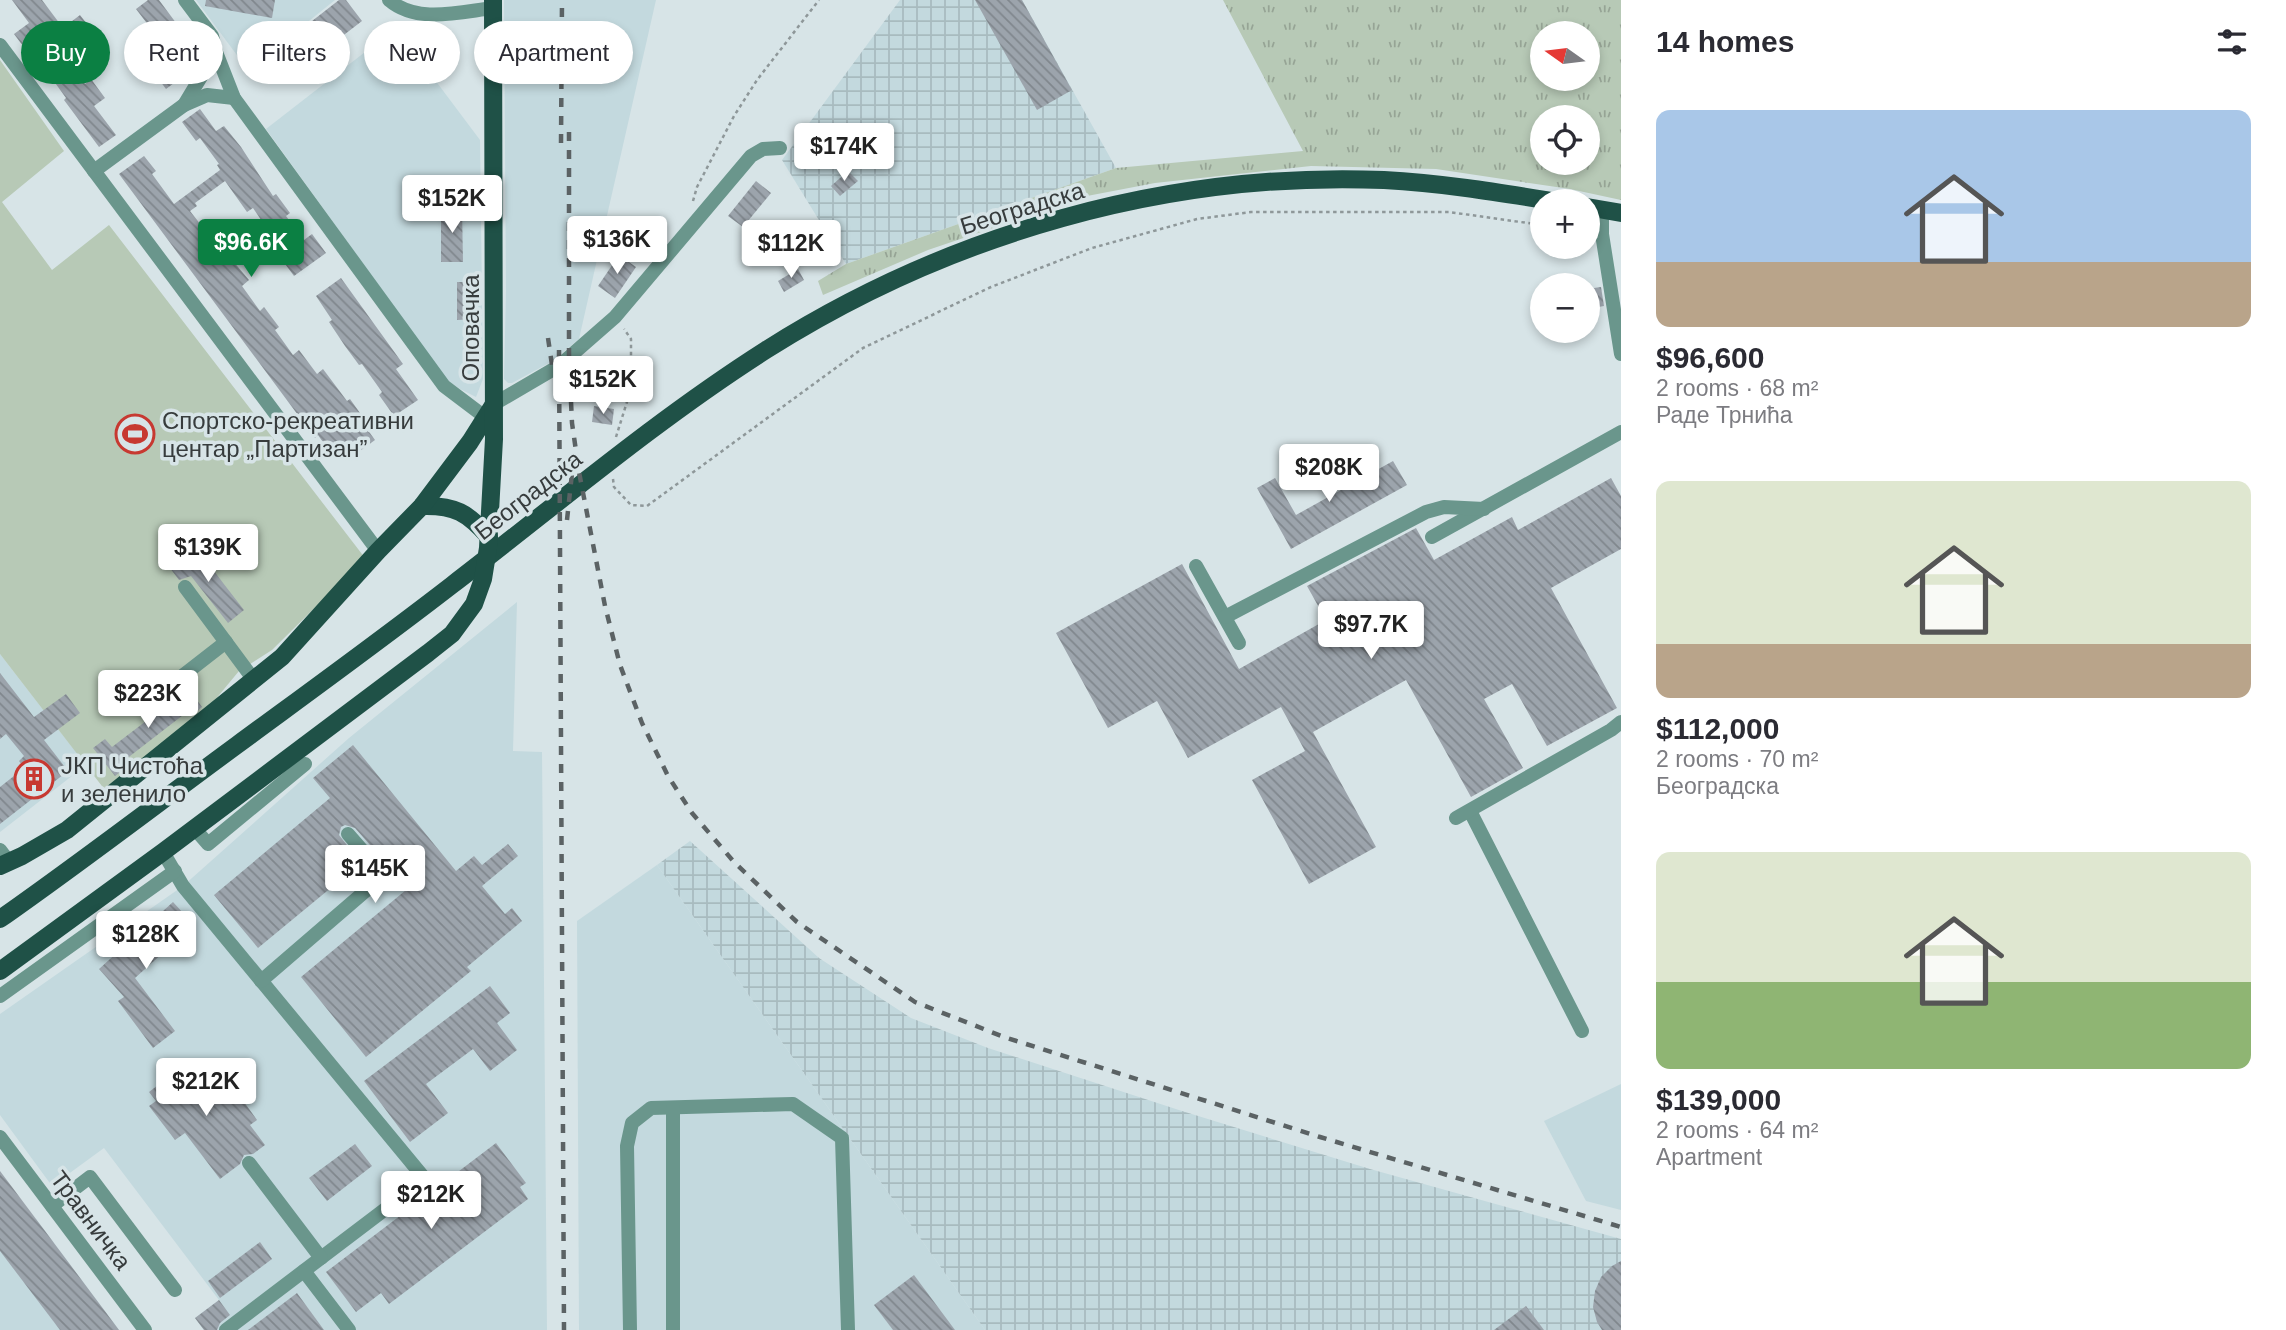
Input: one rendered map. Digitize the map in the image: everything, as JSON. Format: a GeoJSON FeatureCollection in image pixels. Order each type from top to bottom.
{"type":"FeatureCollection","features":[{"type":"Feature","properties":{"kind":"main road","name":"Оповачка"},"geometry":{"type":"LineString","coordinates":[[0,971],[195,829],[452,634],[474,604],[483,579],[489,537],[493,4]]}},
{"type":"Feature","properties":{"kind":"main road","name":"Београдска"},"geometry":{"type":"LineString","coordinates":[[0,919],[440,595],[651,431],[765,351],[871,291],[979,245],[1076,215],[1133,201],[1200,190],[1326,180],[1420,183],[1530,198]]}},
{"type":"Feature","properties":{"kind":"main road"},"geometry":{"type":"LineString","coordinates":[[3,859],[67,830],[282,657],[422,506],[490,410]]}},
{"type":"Feature","properties":{"kind":"main road"},"geometry":{"type":"LineString","coordinates":[[422,506],[454,508],[477,523],[489,537]]}},
{"type":"Feature","properties":{"kind":"street"},"geometry":{"type":"LineString","coordinates":[[185,0],[201,21]]}},
{"type":"Feature","properties":{"kind":"street"},"geometry":{"type":"LineString","coordinates":[[389,0],[407,11],[431,14],[493,4]]}},
{"type":"Feature","properties":{"kind":"street"},"geometry":{"type":"LineString","coordinates":[[0,45],[378,551]]}},
{"type":"Feature","properties":{"kind":"street"},"geometry":{"type":"LineString","coordinates":[[223,70],[234,98],[444,386],[490,410],[559,366],[615,317],[751,156],[763,149],[780,148]]}},
{"type":"Feature","properties":{"kind":"street"},"geometry":{"type":"LineString","coordinates":[[184,105],[197,84]]}},
{"type":"Feature","properties":{"kind":"street"},"geometry":{"type":"LineString","coordinates":[[94,171],[184,105],[206,95],[234,98]]}},
{"type":"Feature","properties":{"kind":"street"},"geometry":{"type":"LineString","coordinates":[[1609,213],[1604,246],[1621,354]]}},
{"type":"Feature","properties":{"kind":"street"},"geometry":{"type":"LineString","coordinates":[[1432,537],[1621,432]]}},
{"type":"Feature","properties":{"kind":"street"},"geometry":{"type":"LineString","coordinates":[[1224,617],[1426,512],[1444,507],[1483,509]]}},
{"type":"Feature","properties":{"kind":"street"},"geometry":{"type":"LineString","coordinates":[[1196,566],[1239,643]]}},
{"type":"Feature","properties":{"kind":"street"},"geometry":{"type":"LineString","coordinates":[[185,587],[254,680]]}},
{"type":"Feature","properties":{"kind":"street"},"geometry":{"type":"LineString","coordinates":[[172,684],[226,642]]}},
{"type":"Feature","properties":{"kind":"street"},"geometry":{"type":"LineString","coordinates":[[1456,818],[1621,722]]}},
{"type":"Feature","properties":{"kind":"street"},"geometry":{"type":"LineString","coordinates":[[195,829],[208,844],[305,764]]}},
{"type":"Feature","properties":{"kind":"street"},"geometry":{"type":"LineString","coordinates":[[1470,811],[1582,1031]]}},
{"type":"Feature","properties":{"kind":"street"},"geometry":{"type":"LineString","coordinates":[[261,981],[384,875],[348,834]]}},
{"type":"Feature","properties":{"kind":"street"},"geometry":{"type":"LineString","coordinates":[[163,852],[183,886],[425,1179],[226,1330]]}},
{"type":"Feature","properties":{"kind":"street"},"geometry":{"type":"LineString","coordinates":[[0,996],[175,871]]}},
{"type":"Feature","properties":{"kind":"street"},"geometry":{"type":"LineString","coordinates":[[629,1330],[627,1146],[632,1123],[651,1108],[793,1104],[842,1138],[848,1330]]}},
{"type":"Feature","properties":{"kind":"street"},"geometry":{"type":"LineString","coordinates":[[673,1108],[673,1330]]}},
{"type":"Feature","properties":{"kind":"street","name":"Травничка"},"geometry":{"type":"LineString","coordinates":[[0,1137],[145,1330]]}},
{"type":"Feature","properties":{"kind":"street"},"geometry":{"type":"LineString","coordinates":[[249,1163],[321,1258]]}},
{"type":"Feature","properties":{"kind":"street"},"geometry":{"type":"LineString","coordinates":[[52,1206],[90,1177],[175,1290]]}},
{"type":"Feature","properties":{"kind":"street"},"geometry":{"type":"LineString","coordinates":[[304,1271],[349,1330]]}},
{"type":"Feature","properties":{"kind":"path"},"geometry":{"type":"LineString","coordinates":[[690,212],[697,187],[734,116],[757,80],[819,0]]}},
{"type":"Feature","properties":{"kind":"path"},"geometry":{"type":"LineString","coordinates":[[612,470],[614,487],[631,505],[647,506],[863,348],[1016,277],[1092,248],[1197,219],[1251,212],[1305,210],[1448,212],[1530,223]]}},
{"type":"Feature","properties":{"kind":"path"},"geometry":{"type":"LineString","coordinates":[[615,317],[631,339],[631,389],[615,443]]}},
{"type":"Feature","properties":{"kind":"shaded area"},"geometry":{"type":"Polygon","coordinates":[[[196,0],[335,0],[309,21],[237,21],[237,55],[223,36],[223,21],[212,21],[196,0]]]}},
{"type":"Feature","properties":{"kind":"shaded area"},"geometry":{"type":"Polygon","coordinates":[[[504,0],[656,0],[579,339],[551,362],[512,383],[504,379],[505,84],[633,84],[633,21],[504,21],[504,0]]]}},
{"type":"Feature","properties":{"kind":"shaded area"},"geometry":{"type":"Polygon","coordinates":[[[900,0],[1022,0],[1116,168],[846,264],[782,160],[900,0]]]}},
{"type":"Feature","properties":{"kind":"shaded area"},"geometry":{"type":"Polygon","coordinates":[[[364,53],[364,84],[438,84],[480,140],[483,379],[476,397],[447,380],[266,129],[324,84],[350,84],[350,64],[364,53]]]}},
{"type":"Feature","properties":{"kind":"shaded area"},"geometry":{"type":"Polygon","coordinates":[[[517,602],[513,751],[542,752],[547,1330],[204,1330],[195,1318],[219,1300],[104,1148],[52,1186],[0,1115],[0,1014],[183,886],[349,738],[517,602]]]}},
{"type":"Feature","properties":{"kind":"shaded area"},"geometry":{"type":"Polygon","coordinates":[[[0,654],[86,765],[0,832],[0,654]]]}},
{"type":"Feature","properties":{"kind":"shaded area"},"geometry":{"type":"Polygon","coordinates":[[[690,841],[819,958],[911,1018],[988,1048],[1182,1111],[1370,1169],[1621,1239],[1621,1330],[985,1330],[657,865],[690,841]]]}},
{"type":"Feature","properties":{"kind":"shaded area"},"geometry":{"type":"Polygon","coordinates":[[[657,865],[985,1330],[579,1330],[577,921],[657,865]]]}},
{"type":"Feature","properties":{"kind":"shaded area"},"geometry":{"type":"Polygon","coordinates":[[[1621,1084],[1621,1210],[1586,1201],[1544,1121],[1621,1084]]]}},
{"type":"Feature","properties":{"kind":"shaded area"},"geometry":{"type":"Polygon","coordinates":[[[36,1219],[119,1330],[0,1330],[0,1246],[36,1219]]]}},
{"type":"Feature","properties":{"kind":"green space"},"geometry":{"type":"Polygon","coordinates":[[[1223,0],[1621,0],[1621,200],[1600,195],[1600,189],[1570,189],[1436,169],[1311,166],[1155,183],[1087,196],[928,250],[823,295],[818,281],[846,264],[1116,168],[1303,151],[1223,0]]]}},
{"type":"Feature","properties":{"kind":"green space","name":"Спортско-рекреативни центар „Партизан”"},"geometry":{"type":"Polygon","coordinates":[[[0,60],[64,151],[2,202],[52,270],[109,225],[365,558],[272,650],[239,671],[210,706],[105,790],[0,654],[0,60]]]}},
{"type":"Feature","properties":{"kind":"building"},"geometry":{"type":"Polygon","coordinates":[[[12,0],[42,0],[58,21],[28,21],[12,0]]]}},
{"type":"Feature","properties":{"kind":"building"},"geometry":{"type":"Polygon","coordinates":[[[148,0],[159,0],[175,21],[145,21],[136,9],[148,0]]]}},
{"type":"Feature","properties":{"kind":"building"},"geometry":{"type":"Polygon","coordinates":[[[206,0],[275,0],[272,18],[205,6],[206,0]]]}},
{"type":"Feature","properties":{"kind":"building"},"geometry":{"type":"Polygon","coordinates":[[[339,0],[346,0],[362,21],[350,30],[350,21],[312,21],[339,0]]]}},
{"type":"Feature","properties":{"kind":"building"},"geometry":{"type":"Polygon","coordinates":[[[975,0],[1022,0],[1072,90],[1037,110],[975,0]]]}},
{"type":"Feature","properties":{"kind":"building"},"geometry":{"type":"Polygon","coordinates":[[[80,15],[85,21],[72,21],[80,15]]]}},
{"type":"Feature","properties":{"kind":"building"},"geometry":{"type":"Polygon","coordinates":[[[21,29],[21,43],[14,34],[21,29]]]}},
{"type":"Feature","properties":{"kind":"building"},"geometry":{"type":"Polygon","coordinates":[[[56,84],[95,84],[105,98],[94,106],[116,135],[99,147],[64,100],[66,98],[56,84]]]}},
{"type":"Feature","properties":{"kind":"building"},"geometry":{"type":"Polygon","coordinates":[[[200,109],[216,131],[224,126],[241,147],[273,196],[276,194],[290,213],[286,216],[304,240],[312,234],[326,253],[294,276],[265,237],[270,233],[253,208],[247,212],[225,181],[195,203],[197,206],[190,211],[249,280],[242,286],[260,311],[264,307],[279,327],[275,330],[293,355],[299,350],[317,374],[323,369],[347,401],[350,399],[360,413],[357,415],[375,440],[353,456],[344,444],[331,454],[318,435],[315,438],[119,174],[144,156],[156,171],[152,174],[174,204],[220,170],[217,165],[219,164],[200,138],[196,141],[182,122],[200,109]]]}},
{"type":"Feature","properties":{"kind":"building"},"geometry":{"type":"Polygon","coordinates":[[[848,171],[858,181],[840,196],[831,186],[848,171]]]}},
{"type":"Feature","properties":{"kind":"building"},"geometry":{"type":"Polygon","coordinates":[[[756,181],[771,193],[743,227],[728,216],[756,181]]]}},
{"type":"Feature","properties":{"kind":"building"},"geometry":{"type":"Polygon","coordinates":[[[441,208],[462,208],[463,262],[441,262],[441,208]]]}},
{"type":"Feature","properties":{"kind":"building"},"geometry":{"type":"Polygon","coordinates":[[[619,255],[636,267],[615,298],[598,286],[619,255]]]}},
{"type":"Feature","properties":{"kind":"building"},"geometry":{"type":"Polygon","coordinates":[[[798,269],[804,280],[784,292],[778,281],[798,269]]]}},
{"type":"Feature","properties":{"kind":"building"},"geometry":{"type":"Polygon","coordinates":[[[341,278],[403,364],[396,369],[418,400],[394,416],[379,395],[382,392],[329,322],[332,320],[316,296],[341,278]]]}},
{"type":"Feature","properties":{"kind":"building"},"geometry":{"type":"Polygon","coordinates":[[[457,282],[476,282],[477,319],[457,320],[457,282]]]}},
{"type":"Feature","properties":{"kind":"building"},"geometry":{"type":"Polygon","coordinates":[[[1600,287],[1604,306],[1600,307],[1600,287]]]}},
{"type":"Feature","properties":{"kind":"building"},"geometry":{"type":"Polygon","coordinates":[[[594,406],[614,409],[612,425],[592,422],[594,406]]]}},
{"type":"Feature","properties":{"kind":"building"},"geometry":{"type":"Polygon","coordinates":[[[1393,461],[1407,485],[1291,549],[1257,488],[1275,478],[1296,515],[1393,461]]]}},
{"type":"Feature","properties":{"kind":"building"},"geometry":{"type":"Polygon","coordinates":[[[1611,478],[1621,496],[1621,549],[1551,588],[1617,708],[1547,746],[1512,684],[1484,699],[1523,768],[1471,797],[1406,680],[1313,732],[1376,847],[1309,884],[1252,780],[1305,751],[1281,707],[1188,758],[1157,701],[1108,728],[1056,633],[1182,564],[1239,669],[1326,620],[1307,586],[1416,528],[1434,560],[1512,517],[1518,530],[1611,478]]]}},
{"type":"Feature","properties":{"kind":"building"},"geometry":{"type":"Polygon","coordinates":[[[196,548],[244,610],[228,623],[191,576],[179,580],[170,568],[196,548]]]}},
{"type":"Feature","properties":{"kind":"building"},"geometry":{"type":"Polygon","coordinates":[[[0,673],[34,717],[66,694],[80,713],[44,740],[68,771],[0,824],[0,787],[24,768],[19,761],[24,756],[6,734],[0,739],[0,673]]]}},
{"type":"Feature","properties":{"kind":"building"},"geometry":{"type":"Polygon","coordinates":[[[186,685],[202,707],[191,716],[187,712],[121,763],[124,769],[115,776],[93,748],[105,739],[112,747],[175,699],[170,693],[177,692],[186,685]]]}},
{"type":"Feature","properties":{"kind":"building"},"geometry":{"type":"Polygon","coordinates":[[[353,745],[456,871],[474,856],[482,865],[508,844],[518,856],[482,886],[505,914],[512,908],[522,921],[467,967],[471,971],[366,1057],[301,977],[406,890],[355,828],[345,825],[341,827],[339,835],[361,863],[258,948],[214,895],[330,798],[313,778],[353,745]]]}},
{"type":"Feature","properties":{"kind":"building"},"geometry":{"type":"Polygon","coordinates":[[[173,902],[194,925],[135,978],[175,1031],[153,1048],[118,1001],[124,997],[99,969],[173,902]]]}},
{"type":"Feature","properties":{"kind":"building"},"geometry":{"type":"Polygon","coordinates":[[[490,986],[510,1013],[497,1023],[517,1050],[490,1071],[473,1049],[426,1084],[448,1113],[410,1142],[364,1081],[490,986]]]}},
{"type":"Feature","properties":{"kind":"building"},"geometry":{"type":"Polygon","coordinates":[[[193,1058],[227,1104],[239,1095],[257,1120],[250,1125],[265,1145],[253,1154],[244,1155],[240,1164],[220,1179],[185,1133],[175,1140],[149,1106],[156,1101],[149,1092],[193,1058]]]}},
{"type":"Feature","properties":{"kind":"building"},"geometry":{"type":"Polygon","coordinates":[[[496,1143],[526,1183],[520,1187],[528,1199],[389,1304],[381,1293],[356,1312],[326,1272],[496,1143]]]}},
{"type":"Feature","properties":{"kind":"building"},"geometry":{"type":"Polygon","coordinates":[[[355,1144],[372,1166],[327,1201],[309,1178],[355,1144]]]}},
{"type":"Feature","properties":{"kind":"building"},"geometry":{"type":"Polygon","coordinates":[[[0,1171],[119,1330],[60,1330],[0,1251],[0,1171]]]}},
{"type":"Feature","properties":{"kind":"building"},"geometry":{"type":"Polygon","coordinates":[[[260,1242],[272,1259],[220,1298],[208,1281],[260,1242]]]}},
{"type":"Feature","properties":{"kind":"building"},"geometry":{"type":"Polygon","coordinates":[[[1621,1261],[1621,1330],[1602,1330],[1593,1307],[1595,1291],[1601,1277],[1621,1261]]]}},
{"type":"Feature","properties":{"kind":"building"},"geometry":{"type":"Polygon","coordinates":[[[914,1275],[955,1330],[893,1330],[874,1305],[914,1275]]]}},
{"type":"Feature","properties":{"kind":"building"},"geometry":{"type":"Polygon","coordinates":[[[297,1293],[324,1330],[248,1330],[297,1293]]]}},
{"type":"Feature","properties":{"kind":"building"},"geometry":{"type":"Polygon","coordinates":[[[219,1300],[230,1315],[220,1323],[217,1330],[204,1330],[195,1318],[219,1300]]]}},
{"type":"Feature","properties":{"kind":"building"},"geometry":{"type":"Polygon","coordinates":[[[1526,1306],[1544,1330],[1494,1330],[1526,1306]]]}},
{"type":"Feature","properties":{"kind":"railway"},"geometry":{"type":"LineString","coordinates":[[561,143],[562,0]]}},
{"type":"Feature","properties":{"kind":"railway"},"geometry":{"type":"LineString","coordinates":[[569,132],[569,359],[572,423],[605,606],[620,665],[642,723],[668,776],[692,813],[734,862],[797,922],[915,1002],[1004,1037],[1320,1137],[1621,1227]]}},
{"type":"Feature","properties":{"kind":"railway"},"geometry":{"type":"LineString","coordinates":[[548,338],[552,365]]}},
{"type":"Feature","properties":{"kind":"railway"},"geometry":{"type":"LineString","coordinates":[[559,350],[564,1330]]}},
{"type":"Feature","properties":{"kind":"railway"},"geometry":{"type":"LineString","coordinates":[[567,520],[573,464]]}},
{"type":"Feature","properties":{"kind":"place","name":"Спортско-рекреативни центар „Партизан”"},"geometry":{"type":"Point","coordinates":[135,434]}},
{"type":"Feature","properties":{"kind":"place","name":"ЈКП Чистоћа и зеленило"},"geometry":{"type":"Point","coordinates":[34,779]}}]}
